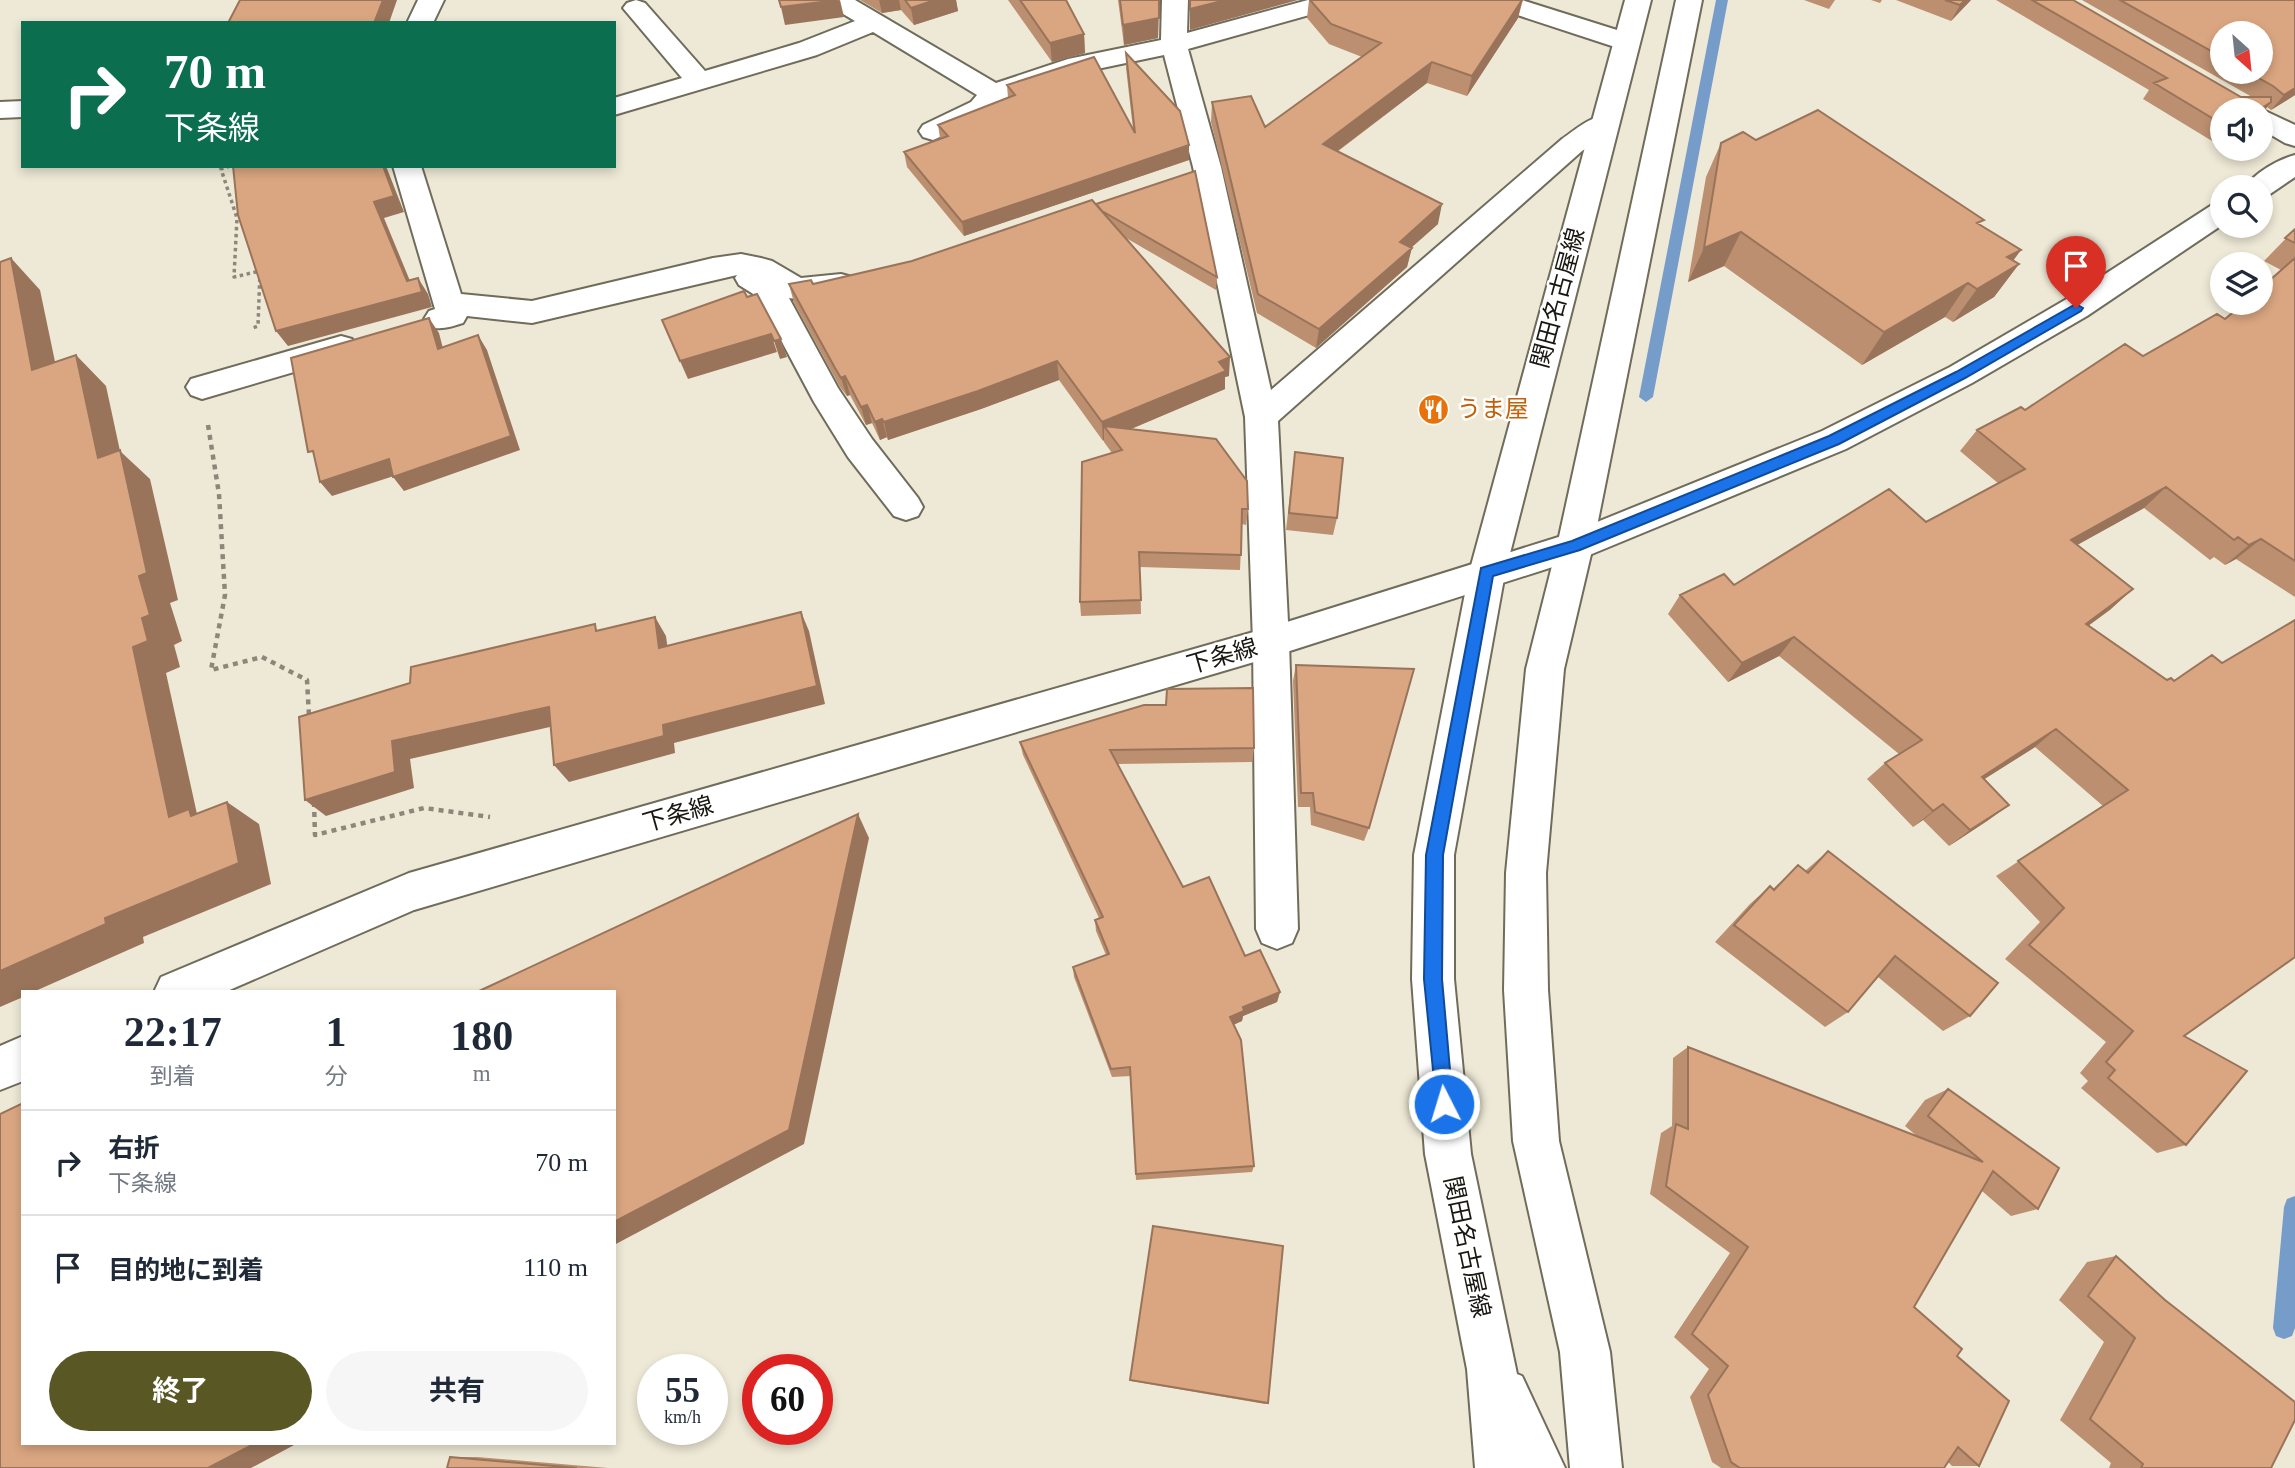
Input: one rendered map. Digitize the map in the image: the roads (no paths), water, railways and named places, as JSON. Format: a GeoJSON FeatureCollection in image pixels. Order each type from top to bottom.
{"type":"FeatureCollection","features":[{"type":"Feature","properties":{"kind":"street"},"geometry":{"type":"LineString","coordinates":[[421,21],[431,0]]}},
{"type":"Feature","properties":{"kind":"street"},"geometry":{"type":"LineString","coordinates":[[837,0],[993,93]]}},
{"type":"Feature","properties":{"kind":"street"},"geometry":{"type":"LineString","coordinates":[[1175,0],[1174,45],[1194,172],[1261,417],[1277,929]]}},
{"type":"Feature","properties":{"kind":"street"},"geometry":{"type":"LineString","coordinates":[[933,131],[981,108],[993,93],[1077,65],[1174,45],[1336,0]]}},
{"type":"Feature","properties":{"kind":"street"},"geometry":{"type":"LineString","coordinates":[[1496,0],[1627,41]]}},
{"type":"Feature","properties":{"kind":"street","name":"関田名古屋線"},"geometry":{"type":"LineString","coordinates":[[1501,1468],[1492,1369],[1448,1154],[1433,979],[1434,855],[1487,573],[1638,0]]}},
{"type":"Feature","properties":{"kind":"street"},"geometry":{"type":"LineString","coordinates":[[1596,1468],[1586,1352],[1536,1141],[1526,990],[1526,873],[1545,669],[1575,546],[1689,0]]}},
{"type":"Feature","properties":{"kind":"street"},"geometry":{"type":"LineString","coordinates":[[636,8],[699,81]]}},
{"type":"Feature","properties":{"kind":"street"},"geometry":{"type":"LineString","coordinates":[[616,106],[808,49],[876,22]]}},
{"type":"Feature","properties":{"kind":"street"},"geometry":{"type":"LineString","coordinates":[[0,110],[21,109]]}},
{"type":"Feature","properties":{"kind":"street"},"geometry":{"type":"LineString","coordinates":[[1261,417],[1572,145],[1604,123]]}},
{"type":"Feature","properties":{"kind":"street"},"geometry":{"type":"LineString","coordinates":[[2273,124],[2295,137]]}},
{"type":"Feature","properties":{"kind":"street"},"geometry":{"type":"LineString","coordinates":[[2273,178],[2295,164]]}},
{"type":"Feature","properties":{"kind":"street"},"geometry":{"type":"LineString","coordinates":[[411,168],[453,316],[413,327]]}},
{"type":"Feature","properties":{"kind":"street","name":"下条線"},"geometry":{"type":"LineString","coordinates":[[181,990],[409,892],[1270,642],[1575,546],[1834,440],[1949,381],[2076,308],[2210,220]]}},
{"type":"Feature","properties":{"kind":"street"},"geometry":{"type":"LineString","coordinates":[[449,303],[532,312],[713,268],[741,264],[761,268],[825,394],[859,448],[906,507]]}},
{"type":"Feature","properties":{"kind":"street"},"geometry":{"type":"LineString","coordinates":[[768,283],[796,289],[868,280]]}},
{"type":"Feature","properties":{"kind":"street"},"geometry":{"type":"LineString","coordinates":[[202,387],[373,338]]}},
{"type":"Feature","properties":{"kind":"street"},"geometry":{"type":"LineString","coordinates":[[0,1068],[21,1059]]}},
{"type":"Feature","properties":{"kind":"street"},"geometry":{"type":"LineString","coordinates":[[1492,1369],[1539,1468]]}},
{"type":"Feature","properties":{"kind":"waterway"},"geometry":{"type":"LineString","coordinates":[[1646,397],[1722,0]]}},
{"type":"Feature","properties":{"kind":"waterway"},"geometry":{"type":"LineString","coordinates":[[2284,1328],[2295,1207]]}},
{"type":"Feature","properties":{"kind":"place","name":"うま屋"},"geometry":{"type":"Point","coordinates":[1434,409]}}]}
